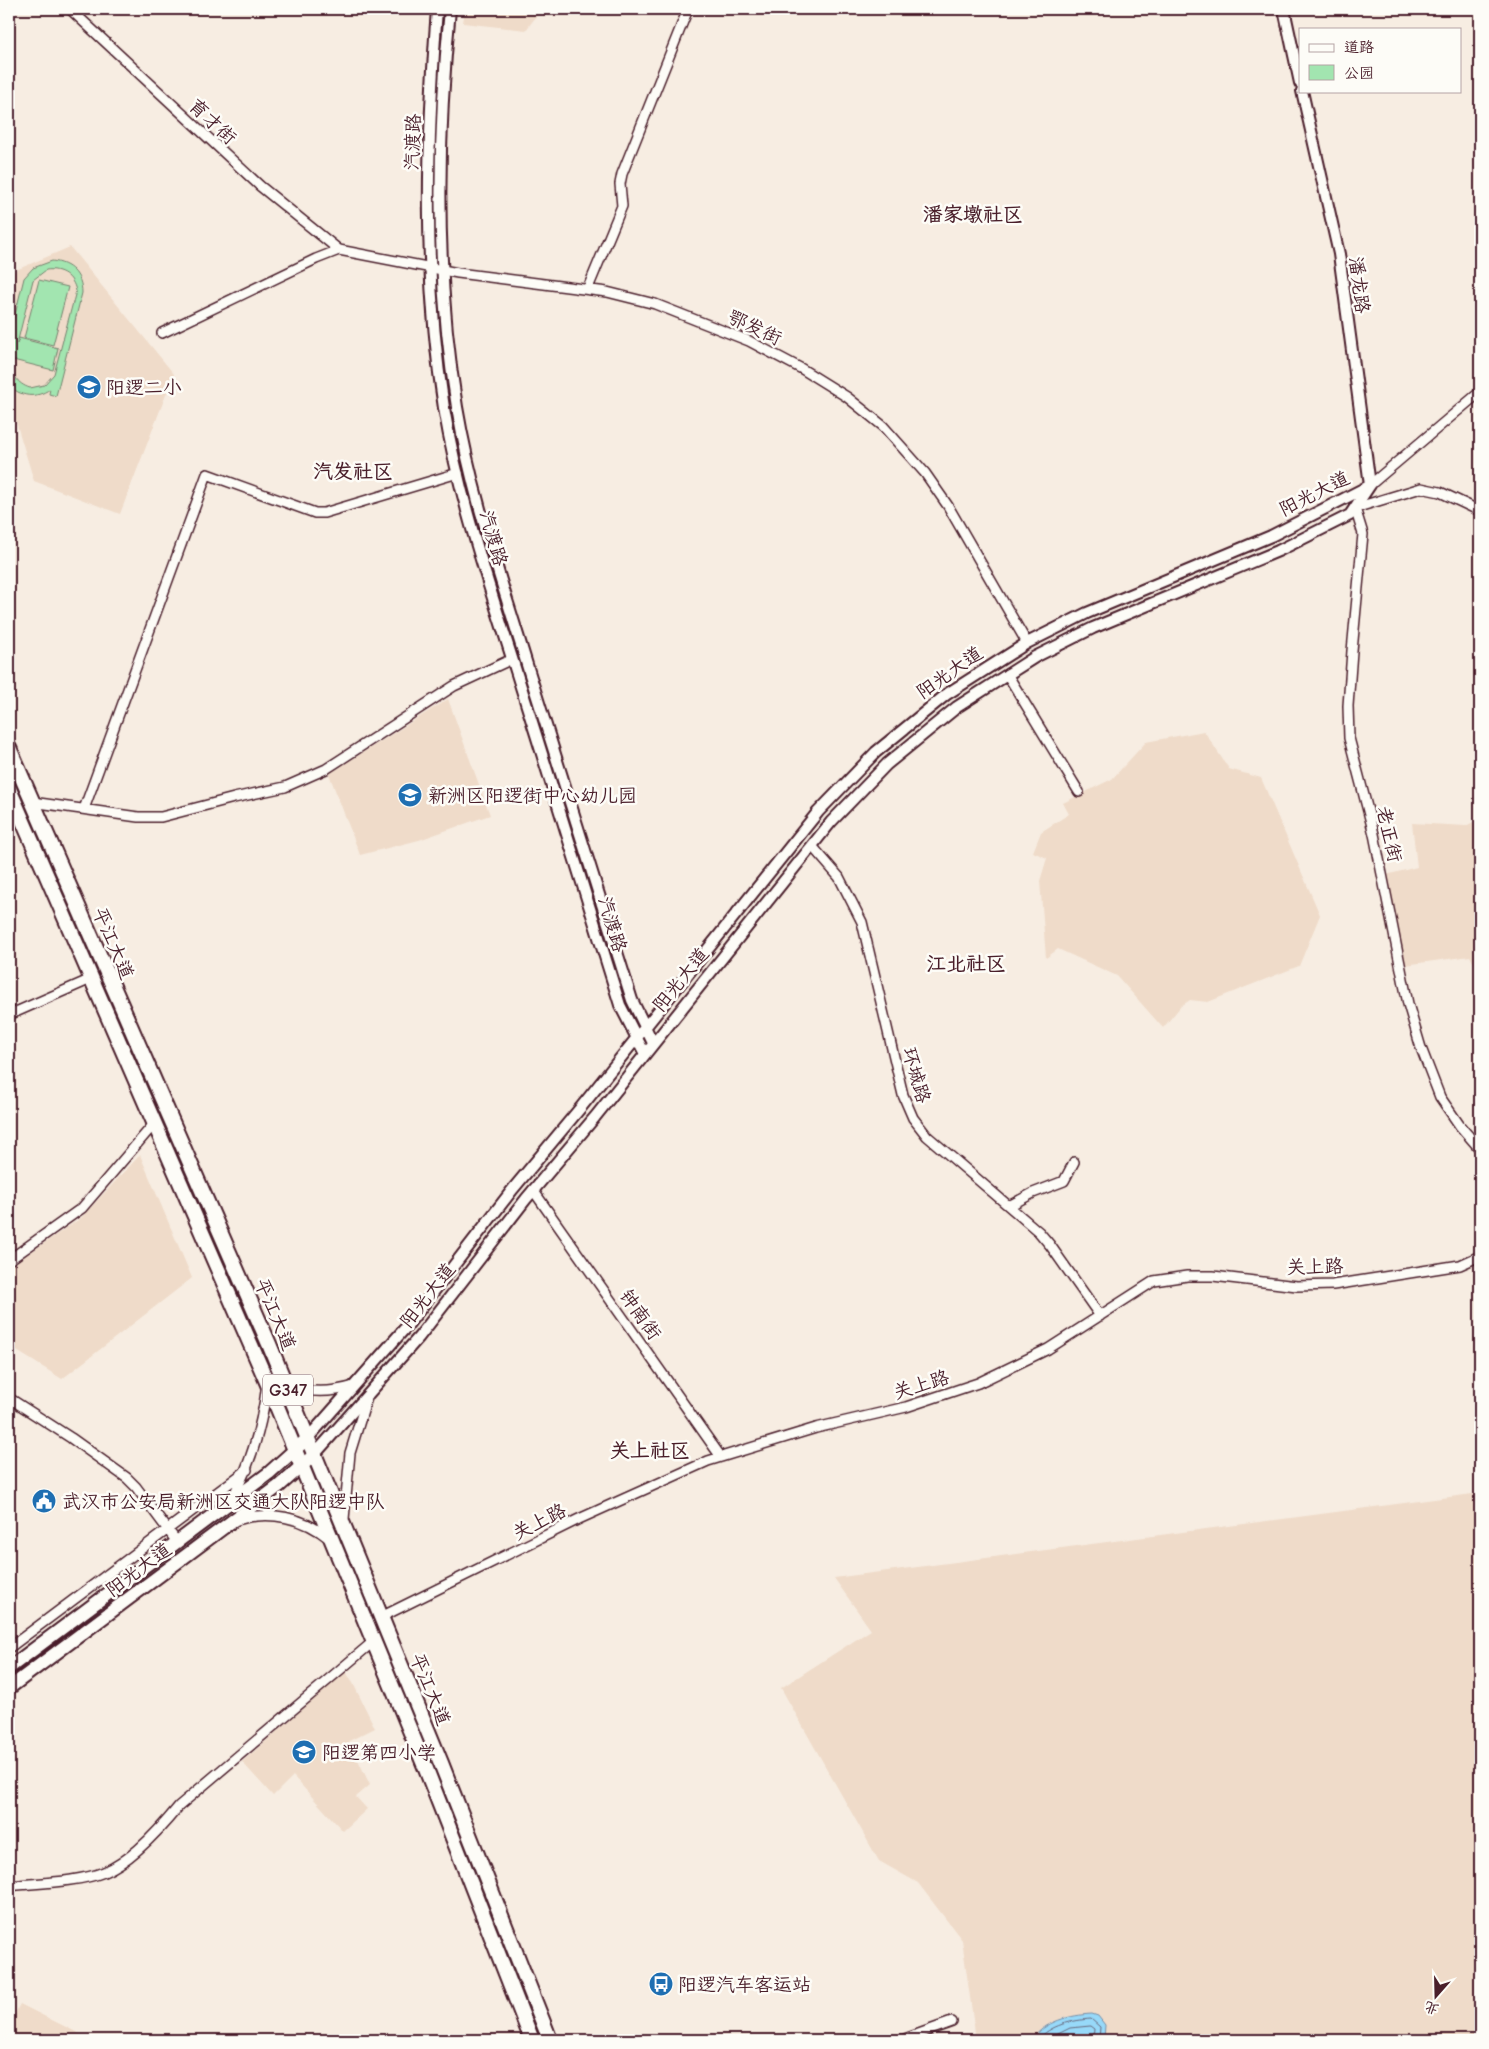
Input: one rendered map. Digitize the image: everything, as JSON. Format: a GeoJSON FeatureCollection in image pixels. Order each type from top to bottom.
{"type":"FeatureCollection","features":[{"type":"Feature","properties":{"kind":"highway","name":"平江大道"},"geometry":{"type":"LineString","coordinates":[[9,748],[315,1454],[550,2040]]}},
{"type":"Feature","properties":{"kind":"highway","name":"平江大道"},"geometry":{"type":"LineString","coordinates":[[9,789],[296,1450],[532,2040]]}},
{"type":"Feature","properties":{"kind":"main road","name":"阳光大道"},"geometry":{"type":"LineString","coordinates":[[9,1668],[229,1503],[296,1450],[308,1438]]}},
{"type":"Feature","properties":{"kind":"main road","name":"阳光大道"},"geometry":{"type":"LineString","coordinates":[[9,1688],[232,1521],[315,1454]]}},
{"type":"Feature","properties":{"kind":"street","name":"育才街"},"geometry":{"type":"LineString","coordinates":[[70,9],[260,186],[339,250]]}},
{"type":"Feature","properties":{"kind":"street","name":"汽渡路"},"geometry":{"type":"LineString","coordinates":[[437,9],[427,175],[431,268],[440,379],[458,473],[485,571],[620,1004],[645,1054]]}},
{"type":"Feature","properties":{"kind":"street","name":"汽渡路"},"geometry":{"type":"LineString","coordinates":[[450,9],[440,175],[444,270],[452,378],[463,440],[499,576],[632,1000],[653,1043]]}},
{"type":"Feature","properties":{"kind":"street"},"geometry":{"type":"LineString","coordinates":[[588,288],[622,206],[620,184],[622,174],[688,9]]}},
{"type":"Feature","properties":{"kind":"street"},"geometry":{"type":"LineString","coordinates":[[1284,9],[1299,78]]}},
{"type":"Feature","properties":{"kind":"street","name":"潘龙路"},"geometry":{"type":"LineString","coordinates":[[1302,92],[1339,254],[1370,485]]}},
{"type":"Feature","properties":{"kind":"street","name":"鄂发街"},"geometry":{"type":"LineString","coordinates":[[339,250],[444,270],[588,288],[655,304],[722,329],[796,366],[866,411],[899,442],[937,489],[1027,643]]}},
{"type":"Feature","properties":{"kind":"street"},"geometry":{"type":"LineString","coordinates":[[162,333],[316,259],[339,250]]}},
{"type":"Feature","properties":{"kind":"street"},"geometry":{"type":"LineString","coordinates":[[1370,485],[1480,392]]}},
{"type":"Feature","properties":{"kind":"street"},"geometry":{"type":"LineString","coordinates":[[84,809],[207,474],[315,513],[324,513],[458,473]]}},
{"type":"Feature","properties":{"kind":"street","name":"阳光大道"},"geometry":{"type":"LineString","coordinates":[[315,1454],[419,1336],[533,1190],[812,846],[848,803],[887,764],[957,708],[1007,674],[1094,628],[1278,551],[1350,515],[1370,485]]}},
{"type":"Feature","properties":{"kind":"street","name":"阳光大道"},"geometry":{"type":"LineString","coordinates":[[308,1438],[407,1326],[513,1188],[637,1038],[818,812],[854,773],[899,732],[947,694],[1027,643],[1087,613],[1271,536],[1343,501],[1370,485]]}},
{"type":"Feature","properties":{"kind":"street"},"geometry":{"type":"LineString","coordinates":[[1355,508],[1421,488],[1440,492],[1480,511]]}},
{"type":"Feature","properties":{"kind":"street","name":"老正街"},"geometry":{"type":"LineString","coordinates":[[1355,508],[1363,534],[1348,706],[1349,738],[1374,834],[1408,1004],[1421,1048],[1440,1097],[1460,1126],[1480,1149]]}},
{"type":"Feature","properties":{"kind":"street"},"geometry":{"type":"LineString","coordinates":[[32,802],[149,818],[161,817],[299,782],[326,769],[447,690],[512,659]]}},
{"type":"Feature","properties":{"kind":"street"},"geometry":{"type":"LineString","coordinates":[[1007,674],[1079,792]]}},
{"type":"Feature","properties":{"kind":"street","name":"环城路"},"geometry":{"type":"LineString","coordinates":[[812,846],[839,877],[862,922],[903,1095],[913,1118],[927,1136],[1009,1206],[1050,1245],[1100,1316]]}},
{"type":"Feature","properties":{"kind":"street"},"geometry":{"type":"LineString","coordinates":[[9,1015],[91,979]]}},
{"type":"Feature","properties":{"kind":"street"},"geometry":{"type":"LineString","coordinates":[[9,1260],[82,1208],[154,1124]]}},
{"type":"Feature","properties":{"kind":"street"},"geometry":{"type":"LineString","coordinates":[[1009,1206],[1033,1193],[1064,1181],[1074,1162]]}},
{"type":"Feature","properties":{"kind":"street","name":"钟南街"},"geometry":{"type":"LineString","coordinates":[[533,1190],[721,1457]]}},
{"type":"Feature","properties":{"kind":"street","name":"关上路"},"geometry":{"type":"LineString","coordinates":[[381,1617],[662,1480],[721,1457],[816,1428],[906,1407],[978,1383],[1048,1349],[1154,1281],[1170,1278],[1213,1276],[1297,1286],[1333,1285],[1460,1265],[1480,1256]]}},
{"type":"Feature","properties":{"kind":"street"},"geometry":{"type":"LineString","coordinates":[[229,1503],[247,1470],[262,1420],[267,1382]]}},
{"type":"Feature","properties":{"kind":"street"},"geometry":{"type":"LineString","coordinates":[[286,1385],[303,1390],[321,1392],[354,1386]]}},
{"type":"Feature","properties":{"kind":"street"},"geometry":{"type":"LineString","coordinates":[[344,1524],[345,1490],[350,1453],[367,1396]]}},
{"type":"Feature","properties":{"kind":"street"},"geometry":{"type":"LineString","coordinates":[[9,1398],[122,1474],[136,1487],[177,1542]]}},
{"type":"Feature","properties":{"kind":"street"},"geometry":{"type":"LineString","coordinates":[[9,1648],[247,1470]]}},
{"type":"Feature","properties":{"kind":"street"},"geometry":{"type":"LineString","coordinates":[[232,1521],[252,1516],[284,1517],[305,1523],[333,1542]]}},
{"type":"Feature","properties":{"kind":"street"},"geometry":{"type":"LineString","coordinates":[[9,1886],[91,1876],[105,1872],[121,1862],[162,1827],[179,1806],[374,1641]]}},
{"type":"Feature","properties":{"kind":"street"},"geometry":{"type":"LineString","coordinates":[[902,2040],[952,2022]]}},
{"type":"Feature","properties":{"kind":"shaded area"},"geometry":{"type":"Polygon","coordinates":[[[465,9],[545,9],[541,10],[526,30],[463,23],[465,9]]]}},
{"type":"Feature","properties":{"kind":"shaded area","name":"阳逻二小"},"geometry":{"type":"Polygon","coordinates":[[[70,247],[174,374],[120,514],[34,481],[9,399],[9,273],[70,247]]]}},
{"type":"Feature","properties":{"kind":"shaded area","name":"新洲区阳逻街中心幼儿园"},"geometry":{"type":"Polygon","coordinates":[[[448,699],[490,815],[419,840],[360,855],[329,774],[448,699]]]}},
{"type":"Feature","properties":{"kind":"shaded area"},"geometry":{"type":"Polygon","coordinates":[[[1204,731],[1229,769],[1261,778],[1320,915],[1299,966],[1208,1002],[1190,1000],[1181,1006],[1163,1028],[1117,976],[1058,949],[1046,958],[1040,881],[1047,858],[1033,852],[1041,832],[1069,814],[1063,803],[1112,779],[1146,742],[1204,731]]]}},
{"type":"Feature","properties":{"kind":"shaded area"},"geometry":{"type":"Polygon","coordinates":[[[1480,806],[1480,975],[1470,956],[1405,965],[1386,875],[1417,867],[1412,823],[1466,826],[1477,820],[1480,806]]]}},
{"type":"Feature","properties":{"kind":"shaded area"},"geometry":{"type":"Polygon","coordinates":[[[140,1155],[192,1278],[62,1379],[9,1346],[9,1267],[81,1218],[140,1155]]]}},
{"type":"Feature","properties":{"kind":"shaded area"},"geometry":{"type":"Polygon","coordinates":[[[1480,1493],[1480,2040],[976,2040],[962,1940],[918,1883],[879,1861],[781,1688],[871,1630],[834,1578],[1480,1493]]]}},
{"type":"Feature","properties":{"kind":"shaded area","name":"阳逻第四小学"},"geometry":{"type":"Polygon","coordinates":[[[345,1672],[351,1679],[375,1728],[349,1741],[370,1785],[356,1797],[367,1809],[343,1831],[293,1776],[273,1796],[242,1762],[345,1672]]]}},
{"type":"Feature","properties":{"kind":"shaded area"},"geometry":{"type":"Polygon","coordinates":[[[20,2004],[92,2040],[9,2040],[9,2025],[20,2004]]]}},
{"type":"Feature","properties":{"kind":"green space"},"geometry":{"type":"Polygon","coordinates":[[[52,261],[58,262],[74,271],[80,280],[82,293],[56,396],[49,394],[50,389],[34,395],[23,394],[9,385],[9,339],[24,278],[33,268],[52,261]],[[46,270],[33,280],[17,344],[19,338],[58,348],[53,370],[13,360],[12,365],[18,381],[30,388],[44,385],[54,374],[76,291],[72,281],[66,274],[57,270],[46,270]]]}},
{"type":"Feature","properties":{"kind":"green space"},"geometry":{"type":"Polygon","coordinates":[[[39,280],[68,287],[53,345],[24,338],[39,280]]]}},
{"type":"Feature","properties":{"kind":"water"},"geometry":{"type":"Polygon","coordinates":[[[1092,2014],[1098,2016],[1105,2025],[1104,2040],[1032,2040],[1043,2028],[1059,2020],[1092,2014]]]}},
{"type":"Feature","properties":{"kind":"place","name":"阳逻二小"},"geometry":{"type":"Point","coordinates":[89,387]}},
{"type":"Feature","properties":{"kind":"place","name":"新洲区阳逻街中心幼儿园"},"geometry":{"type":"Point","coordinates":[410,795]}},
{"type":"Feature","properties":{"kind":"place","name":"武汉市公安局新洲区交通大队阳逻中队"},"geometry":{"type":"Point","coordinates":[44,1501]}},
{"type":"Feature","properties":{"kind":"place","name":"阳逻第四小学"},"geometry":{"type":"Point","coordinates":[304,1752]}},
{"type":"Feature","properties":{"kind":"place","name":"阳逻汽车客运站"},"geometry":{"type":"Point","coordinates":[661,1984]}},
{"type":"Feature","properties":{"kind":"district","name":"潘家墩社区"},"geometry":{"type":"Point","coordinates":[973,214]}},
{"type":"Feature","properties":{"kind":"district","name":"汽发社区"},"geometry":{"type":"Point","coordinates":[353,471]}},
{"type":"Feature","properties":{"kind":"district","name":"江北社区"},"geometry":{"type":"Point","coordinates":[966,963]}},
{"type":"Feature","properties":{"kind":"district","name":"关上社区"},"geometry":{"type":"Point","coordinates":[650,1450]}}]}
